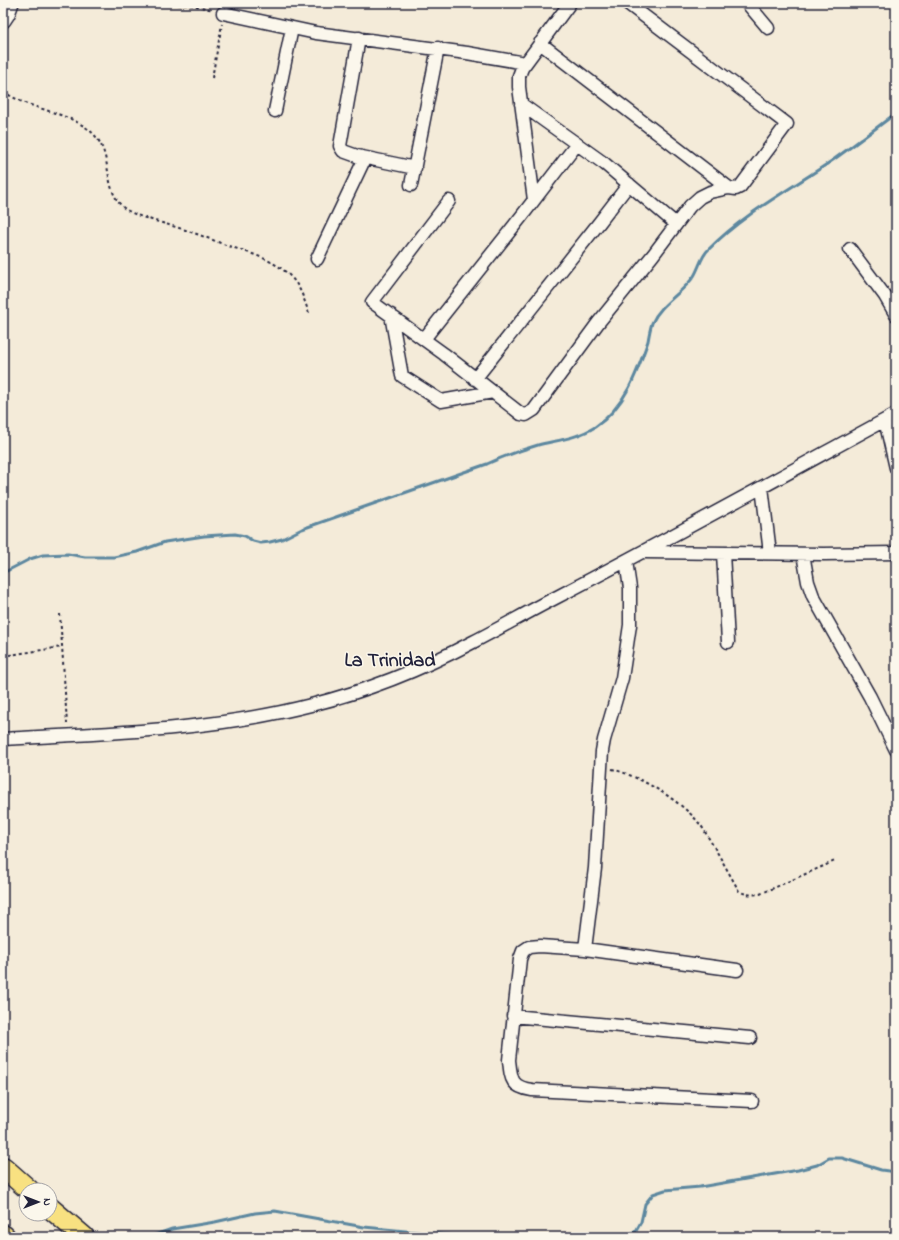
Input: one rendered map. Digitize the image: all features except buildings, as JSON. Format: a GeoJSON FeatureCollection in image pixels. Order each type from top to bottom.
{"type":"FeatureCollection","features":[{"type":"Feature","properties":{"kind":"highway"},"geometry":{"type":"LineString","coordinates":[[3,1167],[21,1182]]}},
{"type":"Feature","properties":{"kind":"highway"},"geometry":{"type":"LineString","coordinates":[[58,1215],[84,1237]]}},
{"type":"Feature","properties":{"kind":"street"},"geometry":{"type":"LineString","coordinates":[[3,20],[11,3]]}},
{"type":"Feature","properties":{"kind":"street"},"geometry":{"type":"LineString","coordinates":[[534,200],[521,104],[519,76],[525,63],[570,3]]}},
{"type":"Feature","properties":{"kind":"street"},"geometry":{"type":"LineString","coordinates":[[449,202],[372,302],[424,339],[520,414],[529,414],[534,410],[598,323],[653,255],[690,206],[700,197],[710,192],[729,188],[736,189],[740,187],[787,124],[627,3]]}},
{"type":"Feature","properties":{"kind":"street"},"geometry":{"type":"LineString","coordinates":[[747,3],[768,28]]}},
{"type":"Feature","properties":{"kind":"street"},"geometry":{"type":"LineString","coordinates":[[223,13],[292,28],[438,48],[525,63]]}},
{"type":"Feature","properties":{"kind":"street"},"geometry":{"type":"LineString","coordinates":[[275,111],[292,28]]}},
{"type":"Feature","properties":{"kind":"street"},"geometry":{"type":"LineString","coordinates":[[359,38],[340,146],[343,151],[366,158],[415,168]]}},
{"type":"Feature","properties":{"kind":"street"},"geometry":{"type":"LineString","coordinates":[[540,43],[729,188]]}},
{"type":"Feature","properties":{"kind":"street"},"geometry":{"type":"LineString","coordinates":[[412,185],[438,48]]}},
{"type":"Feature","properties":{"kind":"street"},"geometry":{"type":"LineString","coordinates":[[521,104],[605,164],[676,224]]}},
{"type":"Feature","properties":{"kind":"street"},"geometry":{"type":"LineString","coordinates":[[424,339],[577,144]]}},
{"type":"Feature","properties":{"kind":"street"},"geometry":{"type":"LineString","coordinates":[[317,259],[366,158]]}},
{"type":"Feature","properties":{"kind":"street"},"geometry":{"type":"LineString","coordinates":[[475,379],[599,224],[629,184]]}},
{"type":"Feature","properties":{"kind":"street"},"geometry":{"type":"LineString","coordinates":[[850,249],[885,296],[896,315]]}},
{"type":"Feature","properties":{"kind":"street"},"geometry":{"type":"LineString","coordinates":[[391,316],[402,376],[441,401],[493,392]]}},
{"type":"Feature","properties":{"kind":"street"},"geometry":{"type":"LineString","coordinates":[[3,740],[204,726],[314,705],[370,687],[429,663],[472,643],[644,552],[896,414]]}},
{"type":"Feature","properties":{"kind":"street"},"geometry":{"type":"LineString","coordinates":[[885,420],[896,468]]}},
{"type":"Feature","properties":{"kind":"street"},"geometry":{"type":"LineString","coordinates":[[762,487],[770,553]]}},
{"type":"Feature","properties":{"kind":"street"},"geometry":{"type":"LineString","coordinates":[[644,552],[803,554],[896,553]]}},
{"type":"Feature","properties":{"kind":"street"},"geometry":{"type":"LineString","coordinates":[[723,553],[728,642]]}},
{"type":"Feature","properties":{"kind":"street"},"geometry":{"type":"LineString","coordinates":[[803,554],[808,582],[813,596],[870,697],[896,750]]}},
{"type":"Feature","properties":{"kind":"street"},"geometry":{"type":"LineString","coordinates":[[585,950],[595,868],[604,740],[622,678],[630,625],[630,588],[626,561]]}},
{"type":"Feature","properties":{"kind":"street"},"geometry":{"type":"LineString","coordinates":[[737,970],[585,950],[540,946],[529,947],[524,951],[520,959],[509,1060],[510,1072],[511,1080],[516,1085],[521,1088],[532,1090],[752,1101]]}},
{"type":"Feature","properties":{"kind":"street"},"geometry":{"type":"LineString","coordinates":[[514,1016],[750,1038]]}},
{"type":"Feature","properties":{"kind":"path"},"geometry":{"type":"LineString","coordinates":[[154,3],[201,6],[223,13],[212,78]]}},
{"type":"Feature","properties":{"kind":"path"},"geometry":{"type":"LineString","coordinates":[[3,92],[23,102],[62,116],[93,132],[101,143],[112,187],[117,199],[124,208],[139,215],[174,226],[266,260],[282,268],[291,276],[300,288],[309,313]]}},
{"type":"Feature","properties":{"kind":"path"},"geometry":{"type":"LineString","coordinates":[[60,614],[68,736]]}},
{"type":"Feature","properties":{"kind":"path"},"geometry":{"type":"LineString","coordinates":[[3,656],[62,647]]}},
{"type":"Feature","properties":{"kind":"path"},"geometry":{"type":"LineString","coordinates":[[601,766],[620,771],[650,785],[679,804],[698,822],[718,853],[738,891],[745,894],[760,894],[836,861]]}},
{"type":"Feature","properties":{"kind":"waterway"},"geometry":{"type":"LineString","coordinates":[[3,573],[30,559],[43,555],[68,554],[85,557],[114,557],[137,552],[165,542],[204,536],[235,534],[245,536],[253,541],[261,543],[270,542],[282,539],[302,529],[487,464],[519,451],[582,434],[588,431],[605,419],[622,399],[629,388],[639,365],[648,341],[652,323],[656,316],[694,276],[708,250],[737,224],[752,213],[833,160],[896,113]]}},
{"type":"Feature","properties":{"kind":"waterway"},"geometry":{"type":"LineString","coordinates":[[629,1237],[636,1231],[641,1222],[645,1204],[653,1194],[665,1190],[700,1187],[798,1170],[817,1165],[829,1158],[842,1158],[881,1170],[896,1172]]}},
{"type":"Feature","properties":{"kind":"waterway"},"geometry":{"type":"LineString","coordinates":[[155,1235],[172,1229],[215,1222],[255,1213],[275,1211],[364,1227],[468,1237]]}},
{"type":"Feature","properties":{"kind":"district","name":"La Trinidad"},"geometry":{"type":"Point","coordinates":[390,659]}}]}
